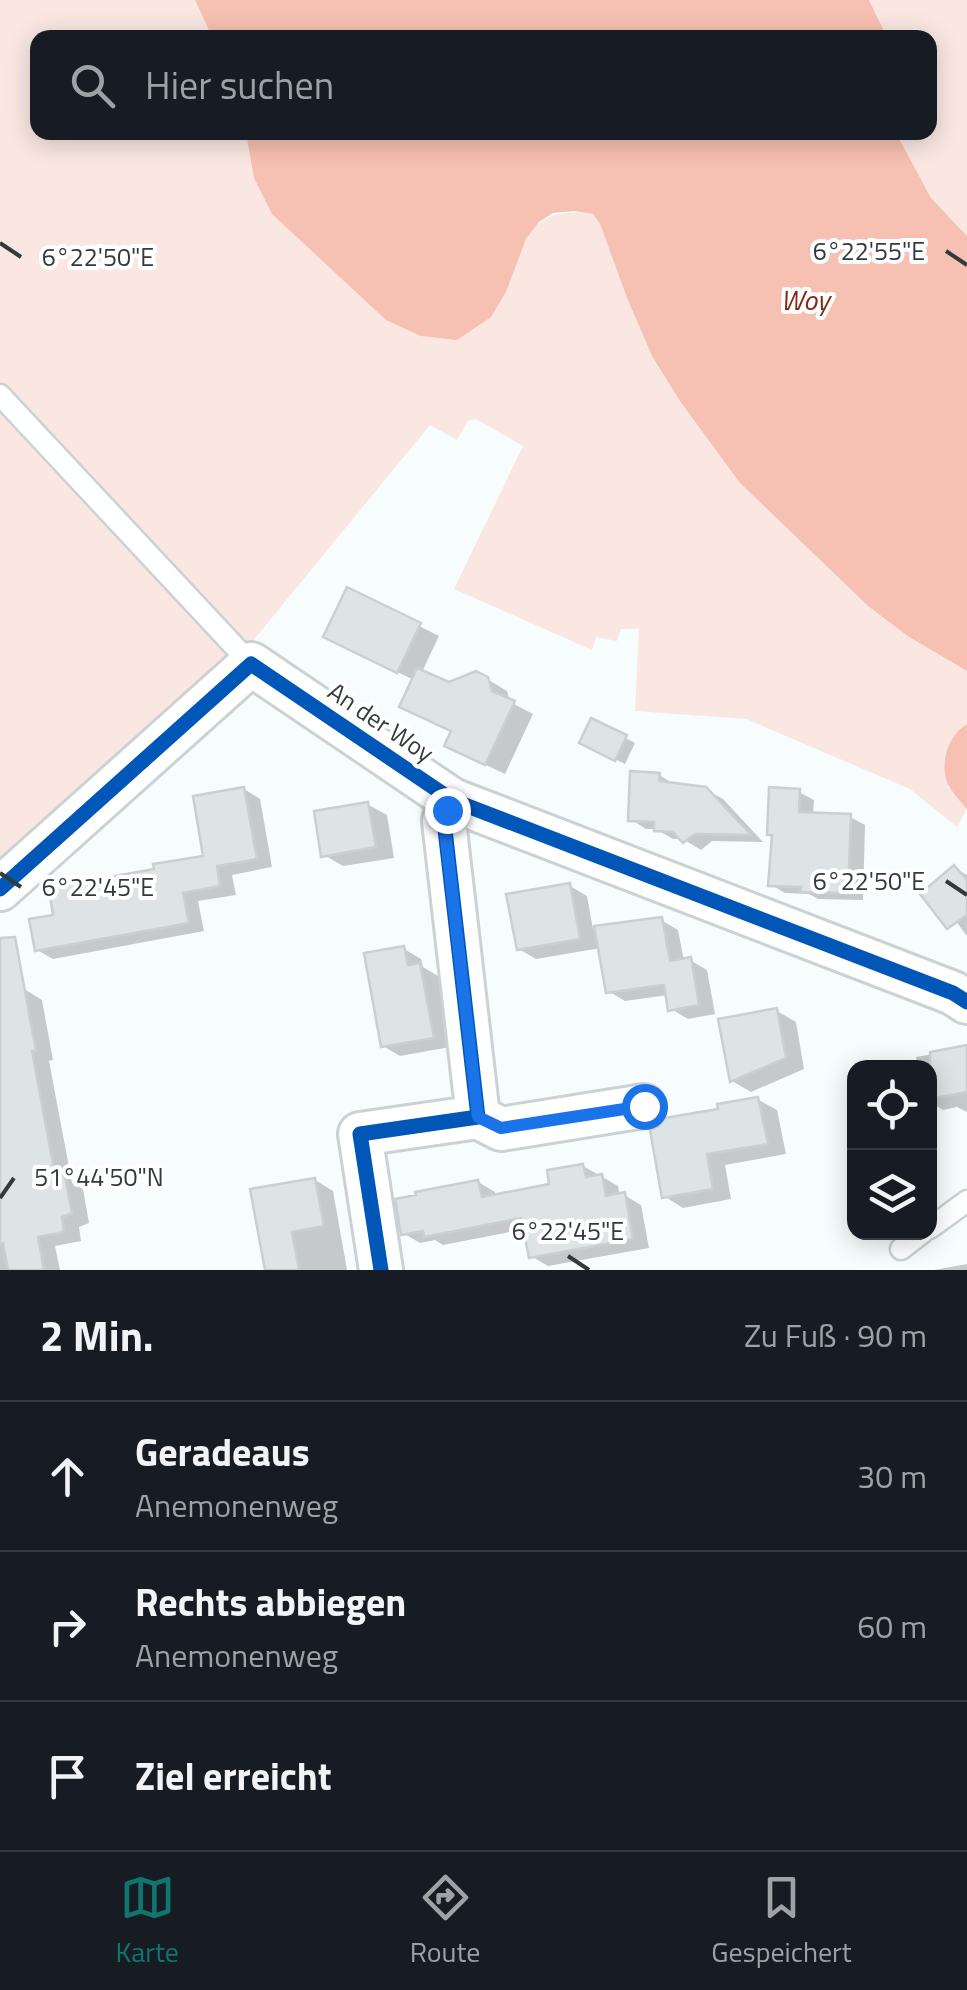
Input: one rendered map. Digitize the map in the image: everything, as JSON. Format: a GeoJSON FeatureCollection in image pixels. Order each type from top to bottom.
{"type":"FeatureCollection","features":[{"type":"Feature","properties":{"kind":"street","name":"An der Woy"},"geometry":{"type":"LineString","coordinates":[[252,664],[452,800],[953,993],[967,1002]]}},
{"type":"Feature","properties":{"kind":"street"},"geometry":{"type":"LineString","coordinates":[[0,889],[252,664]]}},
{"type":"Feature","properties":{"kind":"street"},"geometry":{"type":"LineString","coordinates":[[452,800],[444,822],[478,1117]]}},
{"type":"Feature","properties":{"kind":"street"},"geometry":{"type":"LineString","coordinates":[[381,1270],[360,1134],[478,1117],[501,1128],[644,1106]]}},
{"type":"Feature","properties":{"kind":"lane"},"geometry":{"type":"LineString","coordinates":[[0,395],[252,664]]}},
{"type":"Feature","properties":{"kind":"lane"},"geometry":{"type":"LineString","coordinates":[[937,1223],[967,1201]]}},
{"type":"Feature","properties":{"kind":"lane"},"geometry":{"type":"LineString","coordinates":[[901,1249],[913,1240]]}},
{"type":"Feature","properties":{"kind":"shaded area"},"geometry":{"type":"Polygon","coordinates":[[[0,0],[195,0],[209,30],[30,30],[30,140],[247,140],[254,178],[506,292],[525,243],[542,221],[571,212],[593,214],[652,356],[740,483],[868,606],[909,637],[967,671],[967,724],[960,728],[948,787],[967,809],[957,827],[910,789],[746,719],[635,711],[639,629],[621,629],[617,641],[596,637],[592,650],[454,589],[523,446],[476,419],[468,421],[457,440],[430,425],[247,648],[0,384],[0,0]]]}},
{"type":"Feature","properties":{"kind":"shaded area"},"geometry":{"type":"Polygon","coordinates":[[[869,0],[967,0],[967,236],[931,198],[900,140],[937,140],[937,30],[884,30],[869,0]]]}},
{"type":"Feature","properties":{"kind":"shaded area"},"geometry":{"type":"Polygon","coordinates":[[[0,406],[234,660],[0,869],[0,406]]]}},
{"type":"Feature","properties":{"kind":"water"},"geometry":{"type":"Polygon","coordinates":[[[195,0],[869,0],[884,30],[209,30],[195,0]]]}},
{"type":"Feature","properties":{"kind":"water","name":"Woy"},"geometry":{"type":"Polygon","coordinates":[[[247,140],[900,140],[931,198],[967,236],[967,671],[909,637],[868,606],[740,483],[652,356],[593,214],[553,213],[539,222],[526,239],[506,292],[491,317],[457,340],[421,336],[386,320],[272,214],[254,178],[247,140]]]}},
{"type":"Feature","properties":{"kind":"water"},"geometry":{"type":"Polygon","coordinates":[[[967,724],[967,809],[949,786],[944,766],[950,742],[967,724]]]}},
{"type":"Feature","properties":{"kind":"building"},"geometry":{"type":"Polygon","coordinates":[[[347,587],[421,623],[397,673],[323,637],[347,587]]]}},
{"type":"Feature","properties":{"kind":"building"},"geometry":{"type":"Polygon","coordinates":[[[417,668],[449,682],[476,671],[488,677],[492,691],[515,701],[485,765],[444,746],[451,731],[399,707],[417,668]]]}},
{"type":"Feature","properties":{"kind":"building"},"geometry":{"type":"Polygon","coordinates":[[[591,718],[627,735],[615,761],[579,743],[591,718]]]}},
{"type":"Feature","properties":{"kind":"building"},"geometry":{"type":"Polygon","coordinates":[[[630,771],[660,773],[659,781],[706,787],[751,835],[695,834],[683,843],[673,832],[654,831],[654,822],[628,821],[630,771]]]}},
{"type":"Feature","properties":{"kind":"building"},"geometry":{"type":"Polygon","coordinates":[[[244,787],[257,859],[217,866],[220,886],[183,893],[189,923],[35,951],[29,919],[53,915],[49,888],[203,856],[193,796],[244,787]]]}},
{"type":"Feature","properties":{"kind":"building"},"geometry":{"type":"Polygon","coordinates":[[[769,787],[800,789],[799,812],[851,814],[848,893],[800,892],[801,887],[768,886],[772,835],[767,835],[769,787]]]}},
{"type":"Feature","properties":{"kind":"building"},"geometry":{"type":"Polygon","coordinates":[[[368,802],[376,847],[321,857],[314,811],[368,802]]]}},
{"type":"Feature","properties":{"kind":"building"},"geometry":{"type":"Polygon","coordinates":[[[954,865],[967,880],[967,915],[947,929],[920,894],[954,865]]]}},
{"type":"Feature","properties":{"kind":"building"},"geometry":{"type":"Polygon","coordinates":[[[570,883],[580,939],[517,950],[506,894],[570,883]]]}},
{"type":"Feature","properties":{"kind":"building"},"geometry":{"type":"Polygon","coordinates":[[[662,917],[670,961],[691,957],[699,1005],[668,1011],[664,985],[606,993],[594,926],[662,917]]]}},
{"type":"Feature","properties":{"kind":"building"},"geometry":{"type":"Polygon","coordinates":[[[15,937],[55,1175],[65,1176],[72,1213],[62,1217],[64,1232],[38,1237],[44,1270],[8,1270],[3,1243],[0,1244],[0,938],[15,937]]]}},
{"type":"Feature","properties":{"kind":"building"},"geometry":{"type":"Polygon","coordinates":[[[404,946],[408,965],[420,963],[434,1038],[381,1047],[364,953],[404,946]]]}},
{"type":"Feature","properties":{"kind":"building"},"geometry":{"type":"Polygon","coordinates":[[[777,1008],[786,1058],[730,1082],[718,1019],[777,1008]]]}},
{"type":"Feature","properties":{"kind":"building"},"geometry":{"type":"Polygon","coordinates":[[[967,1045],[967,1092],[937,1098],[937,1060],[930,1060],[930,1052],[967,1045]]]}},
{"type":"Feature","properties":{"kind":"building"},"geometry":{"type":"Polygon","coordinates":[[[758,1097],[768,1144],[707,1154],[713,1189],[662,1198],[650,1130],[665,1118],[758,1097]]]}},
{"type":"Feature","properties":{"kind":"building"},"geometry":{"type":"Polygon","coordinates":[[[583,1164],[586,1177],[602,1174],[606,1196],[625,1192],[633,1239],[529,1258],[521,1218],[424,1237],[423,1231],[401,1235],[395,1199],[478,1180],[482,1197],[549,1184],[547,1170],[583,1164]]]}},
{"type":"Feature","properties":{"kind":"building"},"geometry":{"type":"Polygon","coordinates":[[[315,1178],[324,1226],[292,1232],[299,1270],[265,1270],[250,1189],[315,1178]]]}},
{"type":"Feature","properties":{"kind":"cycle path"},"geometry":{"type":"LineString","coordinates":[[0,889],[251,664],[452,800],[953,993],[967,1002]]}},
{"type":"Feature","properties":{"kind":"cycle path"},"geometry":{"type":"LineString","coordinates":[[381,1270],[360,1134],[478,1117],[444,821],[452,800]]}},
{"type":"Feature","properties":{"kind":"route"},"geometry":{"type":"LineString","coordinates":[[447,810],[444,822],[478,1117],[501,1128],[644,1106]]}}]}
